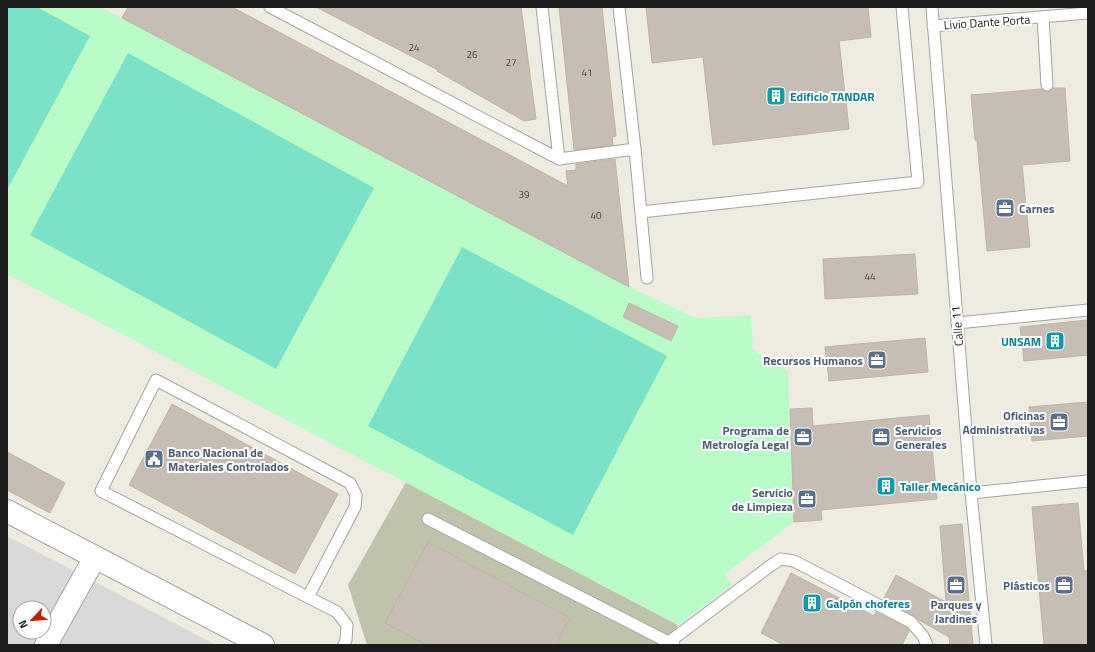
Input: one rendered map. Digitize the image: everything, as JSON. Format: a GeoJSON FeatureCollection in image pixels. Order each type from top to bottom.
{"type":"FeatureCollection","features":[{"type":"Feature","properties":{"kind":"street"},"geometry":{"type":"LineString","coordinates":[[7,512],[263,645]]}},
{"type":"Feature","properties":{"kind":"street"},"geometry":{"type":"LineString","coordinates":[[46,645],[95,557]]}},
{"type":"Feature","properties":{"kind":"lane"},"geometry":{"type":"LineString","coordinates":[[270,7],[559,159],[635,150]]}},
{"type":"Feature","properties":{"kind":"lane"},"geometry":{"type":"LineString","coordinates":[[542,7],[559,159]]}},
{"type":"Feature","properties":{"kind":"lane"},"geometry":{"type":"LineString","coordinates":[[619,7],[635,150],[647,278]]}},
{"type":"Feature","properties":{"kind":"lane"},"geometry":{"type":"LineString","coordinates":[[641,212],[918,182],[902,7]]}},
{"type":"Feature","properties":{"kind":"lane","name":"Calle 11"},"geometry":{"type":"LineString","coordinates":[[932,7],[971,493],[986,645]]}},
{"type":"Feature","properties":{"kind":"lane","name":"Livio Dante Porta"},"geometry":{"type":"LineString","coordinates":[[933,26],[1043,17],[1069,11],[1088,13]]}},
{"type":"Feature","properties":{"kind":"lane"},"geometry":{"type":"LineString","coordinates":[[1043,17],[1047,85]]}},
{"type":"Feature","properties":{"kind":"lane"},"geometry":{"type":"LineString","coordinates":[[957,323],[1088,310]]}},
{"type":"Feature","properties":{"kind":"lane"},"geometry":{"type":"LineString","coordinates":[[308,597],[355,507],[356,495],[350,483],[156,380],[101,491],[336,612],[347,626],[344,645]]}},
{"type":"Feature","properties":{"kind":"lane"},"geometry":{"type":"LineString","coordinates":[[971,493],[1088,481]]}},
{"type":"Feature","properties":{"kind":"lane"},"geometry":{"type":"LineString","coordinates":[[428,519],[671,644],[781,559],[794,561],[911,622],[923,636],[927,645]]}},
{"type":"Feature","properties":{"kind":"shaded area"},"geometry":{"type":"Polygon","coordinates":[[[406,482],[678,625],[667,645],[367,645],[348,585],[406,482]]]}},
{"type":"Feature","properties":{"kind":"shaded area"},"geometry":{"type":"Polygon","coordinates":[[[7,536],[216,645],[7,645],[7,536]]]}},
{"type":"Feature","properties":{"kind":"green space"},"geometry":{"type":"Polygon","coordinates":[[[7,7],[101,7],[629,287],[696,318],[751,315],[753,350],[788,371],[794,522],[725,574],[732,585],[678,625],[7,274],[7,7]]]}},
{"type":"Feature","properties":{"kind":"green space"},"geometry":{"type":"Polygon","coordinates":[[[7,7],[37,7],[90,36],[7,190],[7,7]]]}},
{"type":"Feature","properties":{"kind":"green space"},"geometry":{"type":"Polygon","coordinates":[[[128,53],[374,188],[276,369],[30,235],[128,53]]]}},
{"type":"Feature","properties":{"kind":"green space"},"geometry":{"type":"Polygon","coordinates":[[[462,247],[667,356],[573,535],[368,426],[462,247]]]}},
{"type":"Feature","properties":{"kind":"building"},"geometry":{"type":"Polygon","coordinates":[[[128,7],[232,7],[568,186],[566,171],[576,170],[576,164],[615,159],[629,287],[122,18],[128,7]]]}},
{"type":"Feature","properties":{"kind":"building"},"geometry":{"type":"Polygon","coordinates":[[[316,7],[521,7],[536,119],[524,121],[437,71],[438,70],[316,7]]]}},
{"type":"Feature","properties":{"kind":"building"},"geometry":{"type":"Polygon","coordinates":[[[559,7],[602,7],[616,136],[612,137],[613,145],[574,150],[559,7]]]}},
{"type":"Feature","properties":{"kind":"building","name":"Edificio TANDAR"},"geometry":{"type":"Polygon","coordinates":[[[646,7],[868,7],[871,37],[839,41],[849,129],[713,145],[703,57],[652,63],[646,7]]]}},
{"type":"Feature","properties":{"kind":"building","name":"Carnes"},"geometry":{"type":"Polygon","coordinates":[[[1053,88],[1065,88],[1070,161],[1022,165],[1030,247],[987,251],[977,140],[975,140],[971,95],[1041,89],[1048,92],[1053,88]]]}},
{"type":"Feature","properties":{"kind":"building"},"geometry":{"type":"Polygon","coordinates":[[[915,254],[918,294],[825,299],[823,259],[915,254]]]}},
{"type":"Feature","properties":{"kind":"building"},"geometry":{"type":"Polygon","coordinates":[[[629,303],[678,326],[671,341],[623,317],[629,303]]]}},
{"type":"Feature","properties":{"kind":"building","name":"UNSAM"},"geometry":{"type":"Polygon","coordinates":[[[1088,320],[1088,355],[1024,361],[1020,327],[1088,320]]]}},
{"type":"Feature","properties":{"kind":"building","name":"Recursos Humanos"},"geometry":{"type":"Polygon","coordinates":[[[925,338],[928,372],[829,381],[825,347],[925,338]]]}},
{"type":"Feature","properties":{"kind":"building","name":"Oficinas Administrativas"},"geometry":{"type":"Polygon","coordinates":[[[1088,402],[1088,436],[1032,441],[1029,407],[1088,402]]]}},
{"type":"Feature","properties":{"kind":"building"},"geometry":{"type":"Polygon","coordinates":[[[172,404],[338,494],[295,574],[129,485],[172,404]]]}},
{"type":"Feature","properties":{"kind":"building"},"geometry":{"type":"Polygon","coordinates":[[[812,408],[813,426],[929,415],[937,499],[821,510],[822,520],[794,522],[790,409],[812,408]]]}},
{"type":"Feature","properties":{"kind":"building"},"geometry":{"type":"Polygon","coordinates":[[[7,452],[65,483],[50,513],[7,490],[7,452]]]}},
{"type":"Feature","properties":{"kind":"building","name":"Plásticos"},"geometry":{"type":"Polygon","coordinates":[[[1078,503],[1084,571],[1088,571],[1088,645],[1044,645],[1032,507],[1078,503]]]}},
{"type":"Feature","properties":{"kind":"building"},"geometry":{"type":"Polygon","coordinates":[[[962,524],[973,645],[950,645],[949,637],[914,616],[883,600],[896,575],[946,602],[940,526],[962,524]]]}},
{"type":"Feature","properties":{"kind":"building"},"geometry":{"type":"Polygon","coordinates":[[[428,542],[570,618],[556,645],[427,645],[385,623],[428,542]]]}},
{"type":"Feature","properties":{"kind":"building","name":"Galpón choferes"},"geometry":{"type":"Polygon","coordinates":[[[791,573],[874,616],[876,612],[907,628],[909,631],[902,645],[784,645],[761,633],[791,573]]]}},
{"type":"Feature","properties":{"kind":"place","name":"Edificio TANDAR"},"geometry":{"type":"Point","coordinates":[776,96]}},
{"type":"Feature","properties":{"kind":"place","name":"Carnes"},"geometry":{"type":"Point","coordinates":[1005,208]}},
{"type":"Feature","properties":{"kind":"place","name":"UNSAM"},"geometry":{"type":"Point","coordinates":[1055,341]}},
{"type":"Feature","properties":{"kind":"place","name":"Recursos Humanos"},"geometry":{"type":"Point","coordinates":[877,360]}},
{"type":"Feature","properties":{"kind":"place","name":"Oficinas Administrativas"},"geometry":{"type":"Point","coordinates":[1059,422]}},
{"type":"Feature","properties":{"kind":"place","name":"Programa de Metrología Legal"},"geometry":{"type":"Point","coordinates":[803,437]}},
{"type":"Feature","properties":{"kind":"place","name":"Servicios Generales"},"geometry":{"type":"Point","coordinates":[881,437]}},
{"type":"Feature","properties":{"kind":"place","name":"Banco Nacional de Materiales Controlados"},"geometry":{"type":"Point","coordinates":[154,459]}},
{"type":"Feature","properties":{"kind":"place","name":"Taller Mecánico"},"geometry":{"type":"Point","coordinates":[886,486]}},
{"type":"Feature","properties":{"kind":"place","name":"Servicio de Limpieza"},"geometry":{"type":"Point","coordinates":[807,499]}},
{"type":"Feature","properties":{"kind":"place","name":"Parques y Jardines"},"geometry":{"type":"Point","coordinates":[956,585]}},
{"type":"Feature","properties":{"kind":"place","name":"Plásticos"},"geometry":{"type":"Point","coordinates":[1064,585]}},
{"type":"Feature","properties":{"kind":"place","name":"Galpón choferes"},"geometry":{"type":"Point","coordinates":[812,603]}}]}
